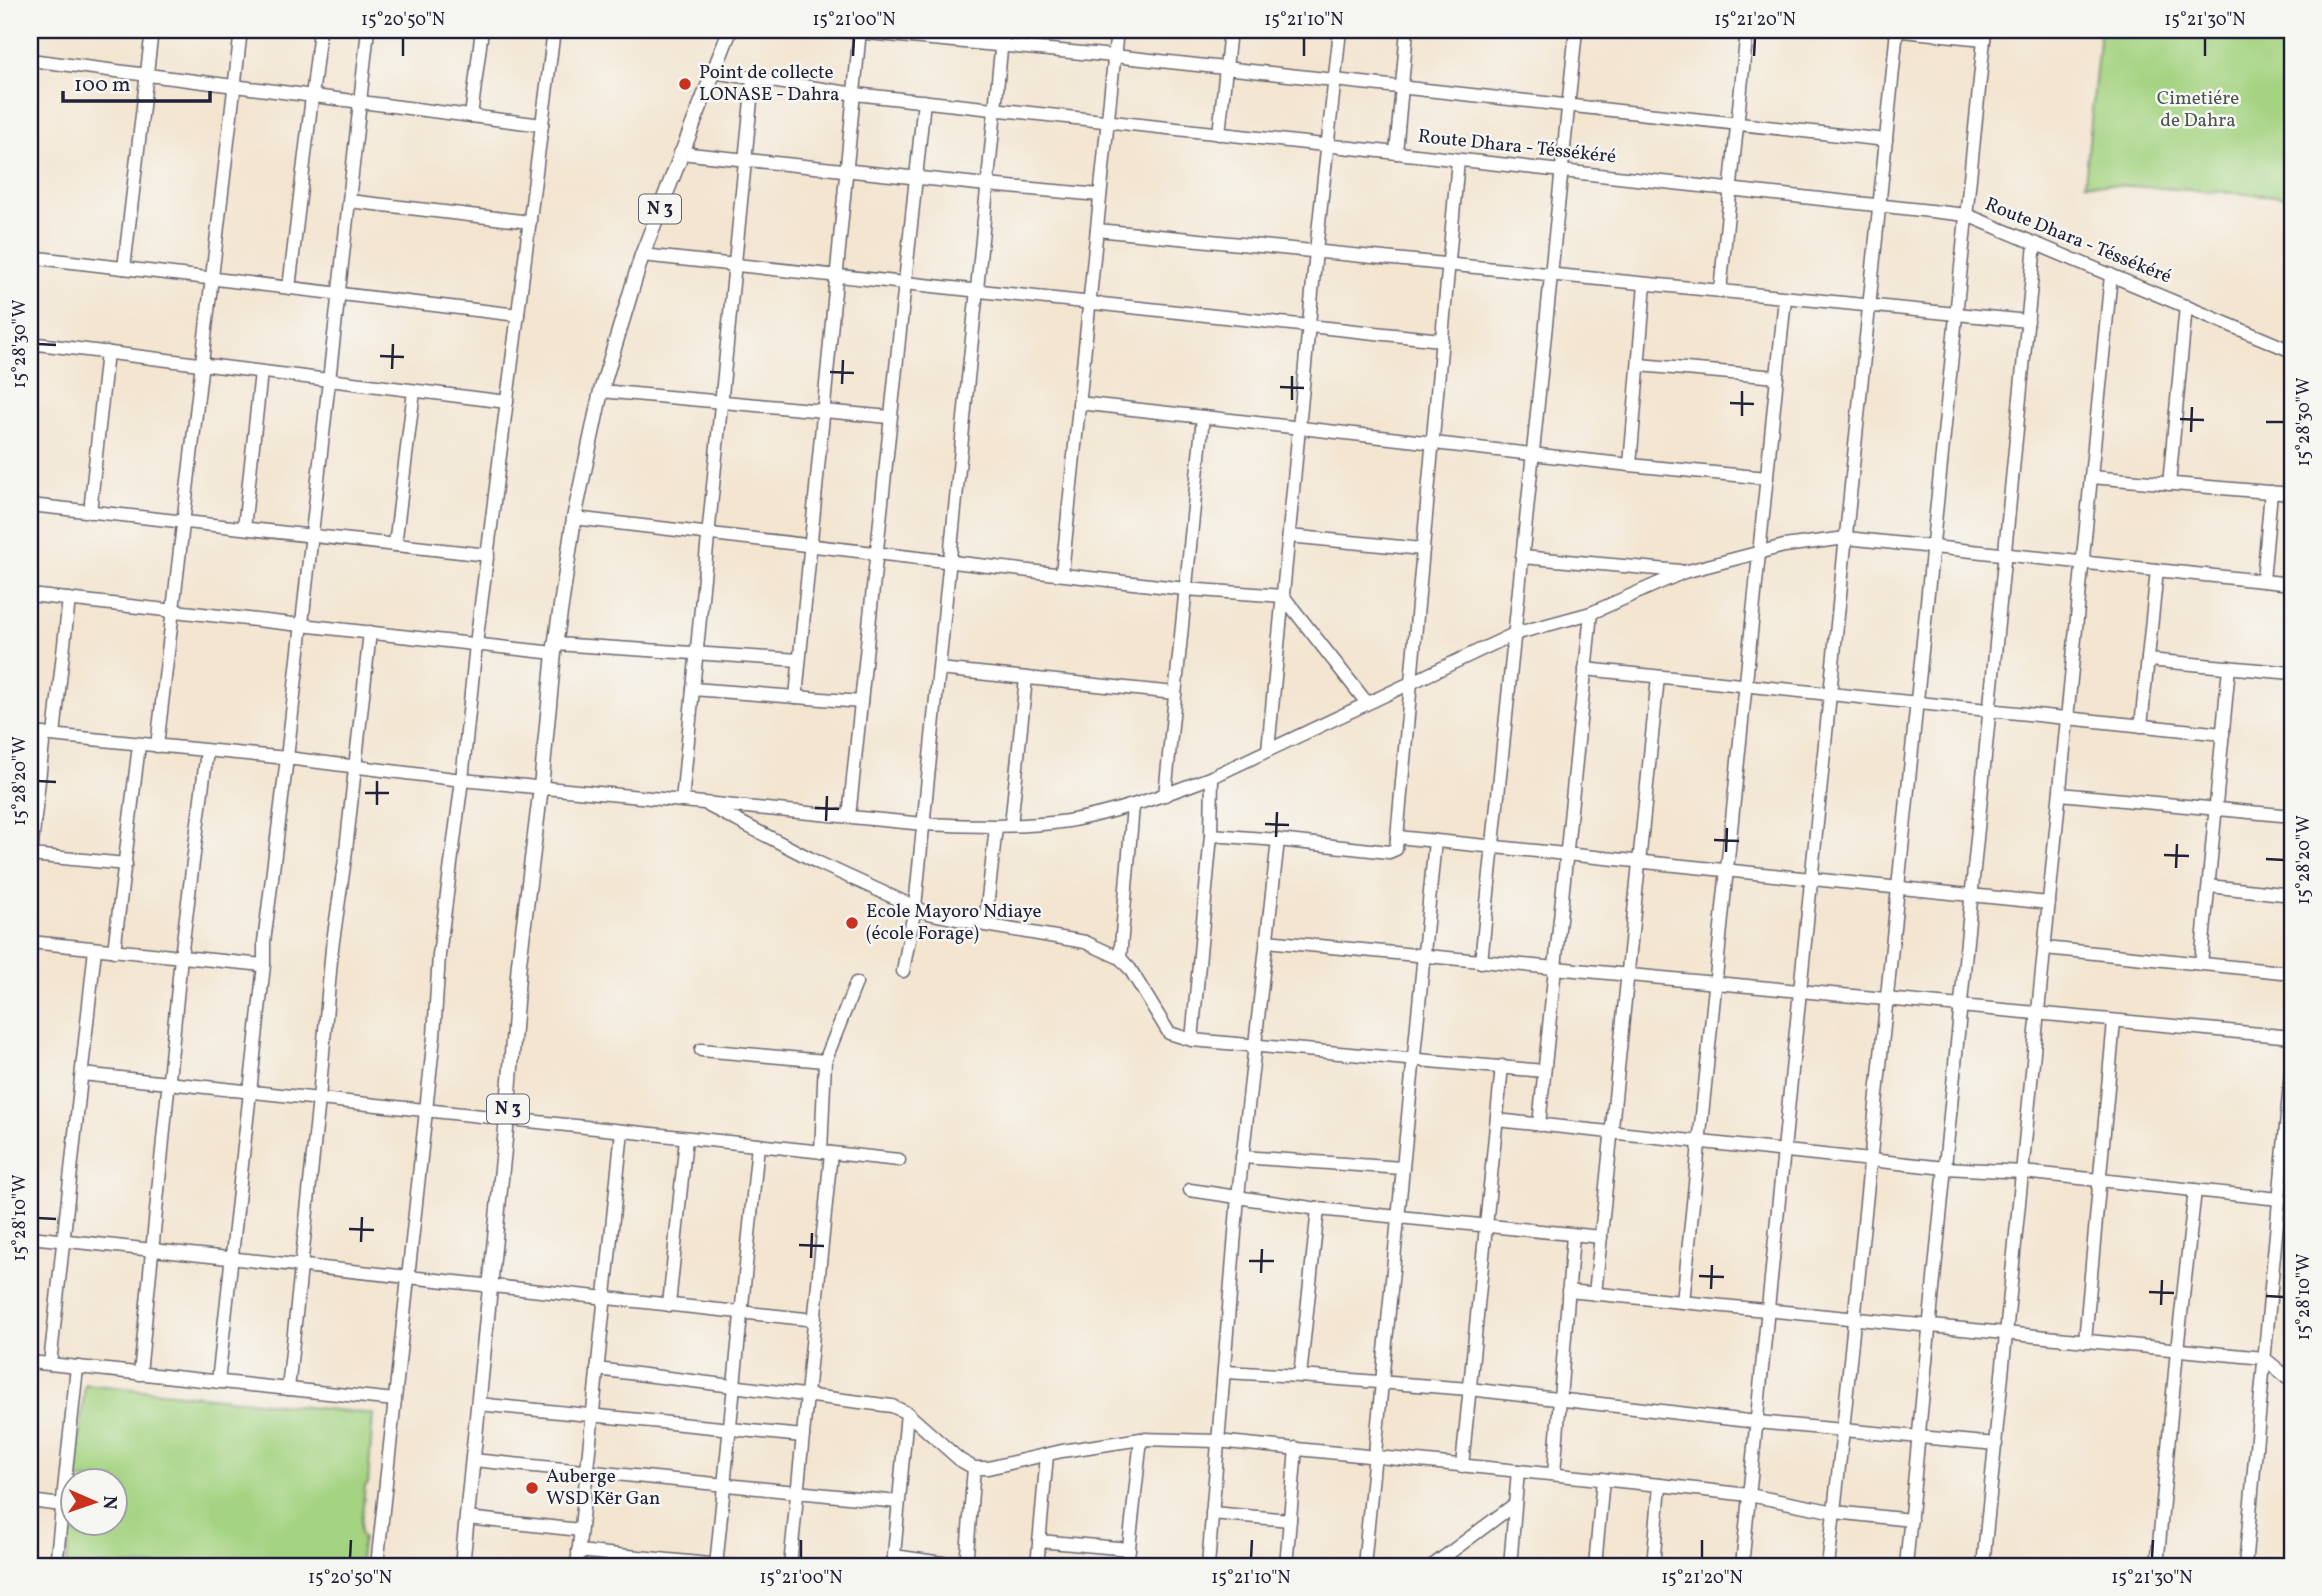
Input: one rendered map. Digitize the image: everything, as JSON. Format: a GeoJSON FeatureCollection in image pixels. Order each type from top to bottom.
{"type":"FeatureCollection","features":[{"type":"Feature","properties":{"kind":"main road","name":"N 3"},"geometry":{"type":"LineString","coordinates":[[462,1566],[507,1119],[519,963],[555,648],[574,518],[601,391],[642,255],[730,30]]}},
{"type":"Feature","properties":{"kind":"street"},"geometry":{"type":"LineString","coordinates":[[30,46],[32,30]]}},
{"type":"Feature","properties":{"kind":"street"},"geometry":{"type":"LineString","coordinates":[[124,268],[152,30]]}},
{"type":"Feature","properties":{"kind":"street"},"geometry":{"type":"LineString","coordinates":[[157,746],[241,30]]}},
{"type":"Feature","properties":{"kind":"street"},"geometry":{"type":"LineString","coordinates":[[289,288],[320,30]]}},
{"type":"Feature","properties":{"kind":"street"},"geometry":{"type":"LineString","coordinates":[[218,1382],[264,965],[264,942],[368,30]]}},
{"type":"Feature","properties":{"kind":"street"},"geometry":{"type":"LineString","coordinates":[[471,116],[482,30]]}},
{"type":"Feature","properties":{"kind":"street"},"geometry":{"type":"LineString","coordinates":[[377,1566],[434,1037],[439,955],[554,30]]}},
{"type":"Feature","properties":{"kind":"street"},"geometry":{"type":"LineString","coordinates":[[835,30],[936,34],[1002,45],[1886,140]]}},
{"type":"Feature","properties":{"kind":"street"},"geometry":{"type":"LineString","coordinates":[[903,971],[915,907],[924,824],[1003,30]]}},
{"type":"Feature","properties":{"kind":"street"},"geometry":{"type":"LineString","coordinates":[[1062,574],[1117,30]]}},
{"type":"Feature","properties":{"kind":"street"},"geometry":{"type":"LineString","coordinates":[[1219,134],[1230,30]]}},
{"type":"Feature","properties":{"kind":"street"},"geometry":{"type":"LineString","coordinates":[[1268,750],[1339,30]]}},
{"type":"Feature","properties":{"kind":"street"},"geometry":{"type":"LineString","coordinates":[[1396,153],[1407,30]]}},
{"type":"Feature","properties":{"kind":"street"},"geometry":{"type":"LineString","coordinates":[[1481,962],[1576,30]]}},
{"type":"Feature","properties":{"kind":"street"},"geometry":{"type":"LineString","coordinates":[[1720,291],[1747,30]]}},
{"type":"Feature","properties":{"kind":"street"},"geometry":{"type":"LineString","coordinates":[[1742,1566],[1880,206],[1895,30],[1985,34],[1828,1566]]}},
{"type":"Feature","properties":{"kind":"street"},"geometry":{"type":"LineString","coordinates":[[796,697],[860,31]]}},
{"type":"Feature","properties":{"kind":"street"},"geometry":{"type":"LineString","coordinates":[[30,60],[542,125]]}},
{"type":"Feature","properties":{"kind":"street","name":"Route Dhara - Téssékéré"},"geometry":{"type":"LineString","coordinates":[[713,72],[855,94],[1967,215],[2292,351]]}},
{"type":"Feature","properties":{"kind":"street"},"geometry":{"type":"LineString","coordinates":[[682,801],[753,80]]}},
{"type":"Feature","properties":{"kind":"street"},"geometry":{"type":"LineString","coordinates":[[849,817],[924,101]]}},
{"type":"Feature","properties":{"kind":"street"},"geometry":{"type":"LineString","coordinates":[[680,153],[1100,195]]}},
{"type":"Feature","properties":{"kind":"street"},"geometry":{"type":"LineString","coordinates":[[1211,835],[1389,852],[1396,849],[1458,160]]}},
{"type":"Feature","properties":{"kind":"street"},"geometry":{"type":"LineString","coordinates":[[349,201],[530,222]]}},
{"type":"Feature","properties":{"kind":"street"},"geometry":{"type":"LineString","coordinates":[[1097,230],[2028,321]]}},
{"type":"Feature","properties":{"kind":"street"},"geometry":{"type":"LineString","coordinates":[[1906,1566],[2035,244]]}},
{"type":"Feature","properties":{"kind":"street"},"geometry":{"type":"LineString","coordinates":[[642,255],[1441,340]]}},
{"type":"Feature","properties":{"kind":"street"},"geometry":{"type":"LineString","coordinates":[[30,257],[518,315]]}},
{"type":"Feature","properties":{"kind":"street"},"geometry":{"type":"LineString","coordinates":[[1983,1566],[2111,275]]}},
{"type":"Feature","properties":{"kind":"street"},"geometry":{"type":"LineString","coordinates":[[1630,465],[1646,284]]}},
{"type":"Feature","properties":{"kind":"street"},"geometry":{"type":"LineString","coordinates":[[1683,1302],[1785,298]]}},
{"type":"Feature","properties":{"kind":"street"},"geometry":{"type":"LineString","coordinates":[[2169,484],[2186,306]]}},
{"type":"Feature","properties":{"kind":"street"},"geometry":{"type":"LineString","coordinates":[[30,343],[507,402]]}},
{"type":"Feature","properties":{"kind":"street"},"geometry":{"type":"LineString","coordinates":[[90,512],[107,352]]}},
{"type":"Feature","properties":{"kind":"street"},"geometry":{"type":"LineString","coordinates":[[1639,365],[1777,377]]}},
{"type":"Feature","properties":{"kind":"street"},"geometry":{"type":"LineString","coordinates":[[244,528],[261,372]]}},
{"type":"Feature","properties":{"kind":"street"},"geometry":{"type":"LineString","coordinates":[[395,545],[414,391]]}},
{"type":"Feature","properties":{"kind":"street"},"geometry":{"type":"LineString","coordinates":[[601,391],[891,417]]}},
{"type":"Feature","properties":{"kind":"street"},"geometry":{"type":"LineString","coordinates":[[1079,403],[1767,478]]}},
{"type":"Feature","properties":{"kind":"street"},"geometry":{"type":"LineString","coordinates":[[1165,795],[1203,417]]}},
{"type":"Feature","properties":{"kind":"street"},"geometry":{"type":"LineString","coordinates":[[2091,477],[2292,494]]}},
{"type":"Feature","properties":{"kind":"street"},"geometry":{"type":"LineString","coordinates":[[2263,580],[2271,492]]}},
{"type":"Feature","properties":{"kind":"street"},"geometry":{"type":"LineString","coordinates":[[30,505],[488,555]]}},
{"type":"Feature","properties":{"kind":"street"},"geometry":{"type":"LineString","coordinates":[[574,518],[1185,589],[1283,596],[1367,703]]}},
{"type":"Feature","properties":{"kind":"street"},"geometry":{"type":"LineString","coordinates":[[1289,536],[1422,549]]}},
{"type":"Feature","properties":{"kind":"street"},"geometry":{"type":"LineString","coordinates":[[30,733],[287,758],[462,780],[924,824],[996,827],[1066,821],[1133,806],[1165,795],[1212,777],[1514,634],[1591,613],[1684,572],[1784,545],[1846,538],[2292,583]]}},
{"type":"Feature","properties":{"kind":"street"},"geometry":{"type":"LineString","coordinates":[[1522,557],[1684,572]]}},
{"type":"Feature","properties":{"kind":"street"},"geometry":{"type":"LineString","coordinates":[[2141,726],[2157,570]]}},
{"type":"Feature","properties":{"kind":"street"},"geometry":{"type":"LineString","coordinates":[[30,595],[476,644],[697,652],[799,660]]}},
{"type":"Feature","properties":{"kind":"street"},"geometry":{"type":"LineString","coordinates":[[30,863],[69,599]]}},
{"type":"Feature","properties":{"kind":"street"},"geometry":{"type":"LineString","coordinates":[[1539,1125],[1591,613]]}},
{"type":"Feature","properties":{"kind":"street"},"geometry":{"type":"LineString","coordinates":[[288,1389],[332,948],[370,632]]}},
{"type":"Feature","properties":{"kind":"street"},"geometry":{"type":"LineString","coordinates":[[2148,660],[2292,673]]}},
{"type":"Feature","properties":{"kind":"street"},"geometry":{"type":"LineString","coordinates":[[2201,964],[2229,667]]}},
{"type":"Feature","properties":{"kind":"street"},"geometry":{"type":"LineString","coordinates":[[939,668],[1175,693]]}},
{"type":"Feature","properties":{"kind":"street"},"geometry":{"type":"LineString","coordinates":[[1585,669],[2223,734]]}},
{"type":"Feature","properties":{"kind":"street"},"geometry":{"type":"LineString","coordinates":[[1595,1294],[1658,677]]}},
{"type":"Feature","properties":{"kind":"street"},"geometry":{"type":"LineString","coordinates":[[1012,825],[1026,678]]}},
{"type":"Feature","properties":{"kind":"street"},"geometry":{"type":"LineString","coordinates":[[693,689],[861,702]]}},
{"type":"Feature","properties":{"kind":"street"},"geometry":{"type":"LineString","coordinates":[[114,951],[139,745]]}},
{"type":"Feature","properties":{"kind":"street"},"geometry":{"type":"LineString","coordinates":[[140,1374],[181,957],[207,751]]}},
{"type":"Feature","properties":{"kind":"street"},"geometry":{"type":"LineString","coordinates":[[1192,1040],[1211,835],[1212,777]]}},
{"type":"Feature","properties":{"kind":"street"},"geometry":{"type":"LineString","coordinates":[[2060,794],[2292,816]]}},
{"type":"Feature","properties":{"kind":"street"},"geometry":{"type":"LineString","coordinates":[[703,803],[819,863],[928,913],[1085,942],[1120,958],[1130,969],[1169,1032],[1192,1040],[1544,1071]]}},
{"type":"Feature","properties":{"kind":"street"},"geometry":{"type":"LineString","coordinates":[[1120,958],[1133,806]]}},
{"type":"Feature","properties":{"kind":"street"},"geometry":{"type":"LineString","coordinates":[[985,925],[996,827]]}},
{"type":"Feature","properties":{"kind":"street"},"geometry":{"type":"LineString","coordinates":[[1396,837],[2049,903]]}},
{"type":"Feature","properties":{"kind":"street"},"geometry":{"type":"LineString","coordinates":[[1208,1566],[1238,1196],[1278,840]]}},
{"type":"Feature","properties":{"kind":"street"},"geometry":{"type":"LineString","coordinates":[[1364,1566],[1435,841]]}},
{"type":"Feature","properties":{"kind":"street"},"geometry":{"type":"LineString","coordinates":[[31,855],[126,864]]}},
{"type":"Feature","properties":{"kind":"street"},"geometry":{"type":"LineString","coordinates":[[2209,886],[2292,895]]}},
{"type":"Feature","properties":{"kind":"street"},"geometry":{"type":"LineString","coordinates":[[30,942],[264,965]]}},
{"type":"Feature","properties":{"kind":"street"},"geometry":{"type":"LineString","coordinates":[[1266,942],[2292,1037]]}},
{"type":"Feature","properties":{"kind":"street"},"geometry":{"type":"LineString","coordinates":[[2045,948],[2292,974]]}},
{"type":"Feature","properties":{"kind":"street"},"geometry":{"type":"LineString","coordinates":[[50,1364],[95,949]]}},
{"type":"Feature","properties":{"kind":"street"},"geometry":{"type":"LineString","coordinates":[[790,1566],[815,1320],[826,1152],[825,1061],[856,983]]}},
{"type":"Feature","properties":{"kind":"street"},"geometry":{"type":"LineString","coordinates":[[2085,1341],[2114,1021]]}},
{"type":"Feature","properties":{"kind":"street"},"geometry":{"type":"LineString","coordinates":[[701,1050],[825,1061]]}},
{"type":"Feature","properties":{"kind":"street"},"geometry":{"type":"LineString","coordinates":[[2245,1566],[2292,1062]]}},
{"type":"Feature","properties":{"kind":"street"},"geometry":{"type":"LineString","coordinates":[[1462,1466],[1502,1066]]}},
{"type":"Feature","properties":{"kind":"street"},"geometry":{"type":"LineString","coordinates":[[82,1074],[899,1160]]}},
{"type":"Feature","properties":{"kind":"street"},"geometry":{"type":"LineString","coordinates":[[1497,1120],[1945,1168],[2023,1172],[2279,1199]]}},
{"type":"Feature","properties":{"kind":"street"},"geometry":{"type":"LineString","coordinates":[[577,1566],[622,1131]]}},
{"type":"Feature","properties":{"kind":"street"},"geometry":{"type":"LineString","coordinates":[[669,1305],[686,1138]]}},
{"type":"Feature","properties":{"kind":"street"},"geometry":{"type":"LineString","coordinates":[[578,1551],[720,1566],[724,1485],[758,1145]]}},
{"type":"Feature","properties":{"kind":"street"},"geometry":{"type":"LineString","coordinates":[[1242,1157],[1402,1168]]}},
{"type":"Feature","properties":{"kind":"street"},"geometry":{"type":"LineString","coordinates":[[1190,1190],[1318,1209],[1601,1237]]}},
{"type":"Feature","properties":{"kind":"street"},"geometry":{"type":"LineString","coordinates":[[2157,1566],[2194,1190]]}},
{"type":"Feature","properties":{"kind":"street"},"geometry":{"type":"LineString","coordinates":[[1300,1376],[1318,1209]]}},
{"type":"Feature","properties":{"kind":"street"},"geometry":{"type":"LineString","coordinates":[[1554,1474],[1573,1234]]}},
{"type":"Feature","properties":{"kind":"street"},"geometry":{"type":"LineString","coordinates":[[30,1237],[815,1320]]}},
{"type":"Feature","properties":{"kind":"street"},"geometry":{"type":"LineString","coordinates":[[1568,1291],[2264,1358],[2292,1378]]}},
{"type":"Feature","properties":{"kind":"street"},"geometry":{"type":"LineString","coordinates":[[30,1362],[395,1401]]}},
{"type":"Feature","properties":{"kind":"street"},"geometry":{"type":"LineString","coordinates":[[66,1466],[77,1367]]}},
{"type":"Feature","properties":{"kind":"street"},"geometry":{"type":"LineString","coordinates":[[597,1369],[892,1406],[907,1413],[960,1460],[974,1468],[988,1468],[1141,1439],[1217,1441],[1749,1495],[1835,1512],[1911,1520]]}},
{"type":"Feature","properties":{"kind":"street"},"geometry":{"type":"LineString","coordinates":[[1225,1373],[1381,1381],[1469,1389],[1757,1422],[1996,1444]]}},
{"type":"Feature","properties":{"kind":"street"},"geometry":{"type":"LineString","coordinates":[[478,1404],[803,1436]]}},
{"type":"Feature","properties":{"kind":"street"},"geometry":{"type":"LineString","coordinates":[[907,1413],[894,1561],[965,1566],[974,1468]]}},
{"type":"Feature","properties":{"kind":"street"},"geometry":{"type":"LineString","coordinates":[[1127,1566],[1141,1439]]}},
{"type":"Feature","properties":{"kind":"street"},"geometry":{"type":"LineString","coordinates":[[1286,1566],[1296,1448]]}},
{"type":"Feature","properties":{"kind":"street"},"geometry":{"type":"LineString","coordinates":[[1037,1566],[1046,1455]]}},
{"type":"Feature","properties":{"kind":"street"},"geometry":{"type":"LineString","coordinates":[[473,1460],[898,1502]]}},
{"type":"Feature","properties":{"kind":"street"},"geometry":{"type":"LineString","coordinates":[[1510,1566],[1518,1471]]}},
{"type":"Feature","properties":{"kind":"street"},"geometry":{"type":"LineString","coordinates":[[1595,1566],[1603,1479]]}},
{"type":"Feature","properties":{"kind":"street"},"geometry":{"type":"LineString","coordinates":[[1653,1566],[1660,1485]]}},
{"type":"Feature","properties":{"kind":"street"},"geometry":{"type":"LineString","coordinates":[[30,1502],[60,1505]]}},
{"type":"Feature","properties":{"kind":"street"},"geometry":{"type":"LineString","coordinates":[[1432,1566],[1515,1504]]}},
{"type":"Feature","properties":{"kind":"street"},"geometry":{"type":"LineString","coordinates":[[1212,1513],[1290,1520]]}},
{"type":"Feature","properties":{"kind":"street"},"geometry":{"type":"LineString","coordinates":[[467,1518],[580,1530]]}},
{"type":"Feature","properties":{"kind":"street"},"geometry":{"type":"LineString","coordinates":[[55,1566],[60,1522]]}},
{"type":"Feature","properties":{"kind":"street"},"geometry":{"type":"LineString","coordinates":[[1039,1541],[1129,1549]]}},
{"type":"Feature","properties":{"kind":"green space","name":"Cimetiére de Dahra"},"geometry":{"type":"Polygon","coordinates":[[[2100,30],[2292,30],[2292,197],[2085,183],[2100,30]]]}},
{"type":"Feature","properties":{"kind":"green space"},"geometry":{"type":"Polygon","coordinates":[[[85,1384],[373,1414],[359,1566],[66,1566],[69,1536],[130,1536],[130,1466],[76,1466],[85,1384]]]}},
{"type":"Feature","properties":{"kind":"place","name":"Point de collecte LONASE - Dahra"},"geometry":{"type":"Point","coordinates":[685,84]}},
{"type":"Feature","properties":{"kind":"place","name":"Ecole Mayoro Ndiaye (école Forage)"},"geometry":{"type":"Point","coordinates":[852,923]}},
{"type":"Feature","properties":{"kind":"place","name":"Auberge WSD Kër Gan"},"geometry":{"type":"Point","coordinates":[532,1488]}}]}
